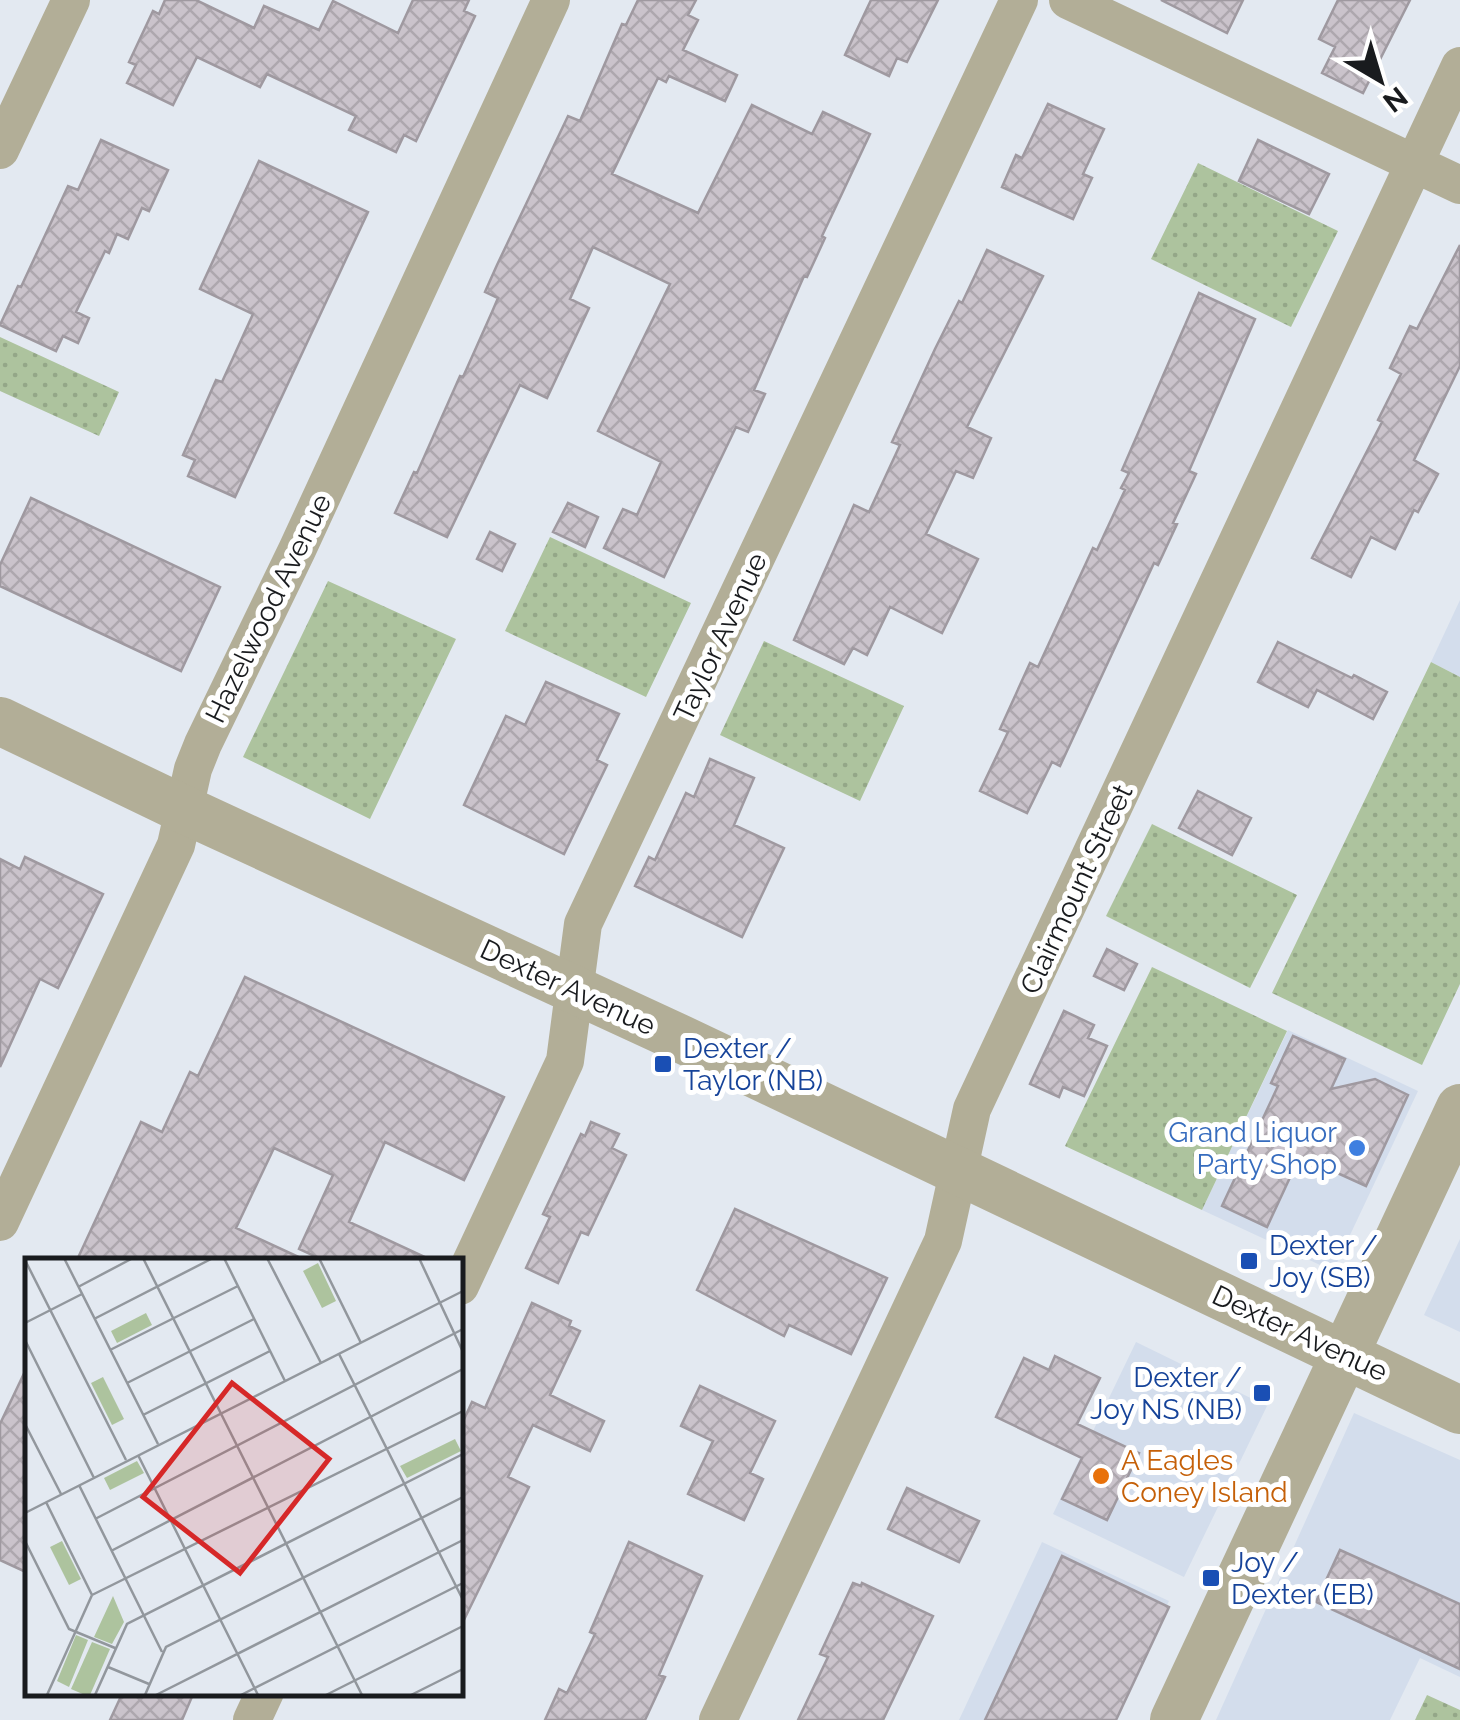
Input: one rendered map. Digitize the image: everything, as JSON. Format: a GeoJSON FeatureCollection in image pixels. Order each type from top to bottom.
{"type":"FeatureCollection","features":[{"type":"Feature","properties":{"kind":"street"},"geometry":{"type":"LineString","coordinates":[[0,150],[71,0]]}},
{"type":"Feature","properties":{"kind":"street","name":"Hazelwood Avenue"},"geometry":{"type":"LineString","coordinates":[[0,1222],[176,845],[192,769],[203,744],[551,0]]}},
{"type":"Feature","properties":{"kind":"street","name":"Taylor Avenue"},"geometry":{"type":"LineString","coordinates":[[462,1282],[565,1061],[583,924],[1019,0]]}},
{"type":"Feature","properties":{"kind":"street"},"geometry":{"type":"LineString","coordinates":[[1068,0],[1460,185]]}},
{"type":"Feature","properties":{"kind":"street","name":"Clairmount Street"},"geometry":{"type":"LineString","coordinates":[[718,1720],[943,1241],[972,1109],[1460,66]]}},
{"type":"Feature","properties":{"kind":"street","name":"Dexter Avenue"},"geometry":{"type":"LineString","coordinates":[[0,721],[1460,1410]]}},
{"type":"Feature","properties":{"kind":"street"},"geometry":{"type":"LineString","coordinates":[[1174,1720],[1460,1108]]}},
{"type":"Feature","properties":{"kind":"street"},"geometry":{"type":"LineString","coordinates":[[252,1720],[264,1695]]}},
{"type":"Feature","properties":{"kind":"shaded area"},"geometry":{"type":"Polygon","coordinates":[[[1460,600],[1460,677],[1431,662],[1460,600]]]}},
{"type":"Feature","properties":{"kind":"shaded area"},"geometry":{"type":"Polygon","coordinates":[[[1288,1030],[1418,1091],[1333,1271],[1202,1210],[1288,1030]]]}},
{"type":"Feature","properties":{"kind":"shaded area"},"geometry":{"type":"Polygon","coordinates":[[[1460,1239],[1460,1332],[1424,1315],[1460,1239]]]}},
{"type":"Feature","properties":{"kind":"shaded area"},"geometry":{"type":"Polygon","coordinates":[[[1136,1342],[1267,1406],[1184,1577],[1053,1514],[1136,1342]]]}},
{"type":"Feature","properties":{"kind":"shaded area"},"geometry":{"type":"Polygon","coordinates":[[[1354,1413],[1460,1460],[1460,1677],[1420,1658],[1390,1720],[1216,1720],[1354,1413]]]}},
{"type":"Feature","properties":{"kind":"shaded area"},"geometry":{"type":"Polygon","coordinates":[[[1042,1542],[1169,1601],[1114,1720],[959,1720],[1042,1542]]]}},
{"type":"Feature","properties":{"kind":"green space"},"geometry":{"type":"Polygon","coordinates":[[[1198,163],[1338,231],[1291,327],[1151,259],[1198,163]]]}},
{"type":"Feature","properties":{"kind":"green space"},"geometry":{"type":"Polygon","coordinates":[[[0,337],[119,392],[99,436],[0,391],[0,337]]]}},
{"type":"Feature","properties":{"kind":"green space"},"geometry":{"type":"Polygon","coordinates":[[[550,537],[691,603],[646,697],[505,631],[550,537]]]}},
{"type":"Feature","properties":{"kind":"green space"},"geometry":{"type":"Polygon","coordinates":[[[328,581],[456,639],[370,819],[243,757],[328,581]]]}},
{"type":"Feature","properties":{"kind":"green space"},"geometry":{"type":"Polygon","coordinates":[[[764,641],[904,706],[860,801],[720,735],[764,641]]]}},
{"type":"Feature","properties":{"kind":"green space"},"geometry":{"type":"Polygon","coordinates":[[[1431,662],[1460,677],[1460,984],[1422,1065],[1272,993],[1431,662]]]}},
{"type":"Feature","properties":{"kind":"green space"},"geometry":{"type":"Polygon","coordinates":[[[1152,824],[1297,895],[1250,988],[1106,916],[1152,824]]]}},
{"type":"Feature","properties":{"kind":"green space"},"geometry":{"type":"Polygon","coordinates":[[[1152,967],[1287,1031],[1202,1210],[1065,1146],[1152,967]]]}},
{"type":"Feature","properties":{"kind":"green space"},"geometry":{"type":"Polygon","coordinates":[[[1427,1695],[1460,1710],[1460,1720],[1415,1720],[1427,1695]]]}},
{"type":"Feature","properties":{"kind":"building"},"geometry":{"type":"Polygon","coordinates":[[[165,0],[196,0],[254,28],[264,6],[319,30],[333,1],[398,33],[413,0],[469,0],[464,11],[475,16],[416,141],[404,135],[396,152],[349,130],[356,116],[267,74],[260,87],[197,57],[173,105],[127,83],[136,65],[129,62],[153,11],[159,14],[165,0]]]}},
{"type":"Feature","properties":{"kind":"building"},"geometry":{"type":"Polygon","coordinates":[[[638,0],[696,0],[688,15],[698,20],[683,50],[737,75],[725,101],[669,76],[666,82],[658,78],[612,174],[698,213],[752,105],[812,134],[823,112],[870,134],[754,390],[765,394],[748,432],[736,427],[664,577],[604,548],[623,509],[637,515],[661,462],[598,431],[670,284],[593,247],[570,299],[589,308],[547,398],[520,385],[447,537],[395,513],[498,298],[485,292],[497,265],[568,116],[580,121],[622,24],[626,25],[638,0]]]}},
{"type":"Feature","properties":{"kind":"building"},"geometry":{"type":"Polygon","coordinates":[[[871,0],[938,0],[907,62],[897,58],[889,76],[845,55],[871,0]]]}},
{"type":"Feature","properties":{"kind":"building"},"geometry":{"type":"Polygon","coordinates":[[[1161,0],[1243,0],[1227,33],[1161,0]]]}},
{"type":"Feature","properties":{"kind":"building"},"geometry":{"type":"Polygon","coordinates":[[[1338,0],[1410,0],[1363,93],[1322,73],[1335,47],[1319,39],[1338,0]]]}},
{"type":"Feature","properties":{"kind":"building"},"geometry":{"type":"Polygon","coordinates":[[[1048,104],[1104,129],[1083,174],[1092,178],[1073,219],[1002,187],[1016,155],[1022,158],[1048,104]]]}},
{"type":"Feature","properties":{"kind":"building"},"geometry":{"type":"Polygon","coordinates":[[[101,140],[168,170],[149,211],[142,208],[128,239],[117,234],[109,253],[105,251],[76,312],[89,318],[78,343],[63,336],[56,351],[0,325],[68,186],[78,190],[101,140]]]}},
{"type":"Feature","properties":{"kind":"building"},"geometry":{"type":"Polygon","coordinates":[[[1258,140],[1329,174],[1309,214],[1239,181],[1258,140]]]}},
{"type":"Feature","properties":{"kind":"building"},"geometry":{"type":"Polygon","coordinates":[[[259,161],[368,212],[235,497],[188,476],[195,460],[183,455],[216,380],[222,382],[253,314],[200,289],[259,161]]]}},
{"type":"Feature","properties":{"kind":"building"},"geometry":{"type":"Polygon","coordinates":[[[1460,245],[1460,366],[1414,460],[1438,474],[1395,549],[1371,537],[1351,577],[1312,558],[1382,422],[1378,420],[1401,374],[1390,368],[1410,326],[1417,329],[1460,245]]]}},
{"type":"Feature","properties":{"kind":"building"},"geometry":{"type":"Polygon","coordinates":[[[987,250],[1043,276],[967,427],[991,438],[973,478],[956,471],[926,534],[978,559],[942,633],[890,607],[867,655],[853,648],[844,664],[794,640],[854,505],[869,512],[900,445],[892,442],[987,250]]]}},
{"type":"Feature","properties":{"kind":"building"},"geometry":{"type":"Polygon","coordinates":[[[1199,293],[1255,319],[1189,471],[1196,474],[1173,523],[1177,524],[1158,565],[1154,563],[1060,766],[1052,762],[1027,813],[980,791],[1008,732],[1000,729],[1030,663],[1038,667],[1093,548],[1097,550],[1125,490],[1121,488],[1129,473],[1122,470],[1199,293]]]}},
{"type":"Feature","properties":{"kind":"building"},"geometry":{"type":"Polygon","coordinates":[[[31,498],[220,587],[181,671],[0,586],[0,565],[31,498]]]}},
{"type":"Feature","properties":{"kind":"building"},"geometry":{"type":"Polygon","coordinates":[[[568,503],[598,517],[585,547],[553,532],[568,503]]]}},
{"type":"Feature","properties":{"kind":"building"},"geometry":{"type":"Polygon","coordinates":[[[490,532],[515,544],[502,571],[477,559],[490,532]]]}},
{"type":"Feature","properties":{"kind":"building"},"geometry":{"type":"Polygon","coordinates":[[[1278,642],[1387,692],[1373,719],[1317,690],[1308,707],[1258,682],[1278,642]]]}},
{"type":"Feature","properties":{"kind":"building"},"geometry":{"type":"Polygon","coordinates":[[[546,682],[619,714],[597,760],[607,765],[564,854],[464,805],[506,716],[525,725],[546,682]]]}},
{"type":"Feature","properties":{"kind":"building"},"geometry":{"type":"Polygon","coordinates":[[[710,759],[754,778],[734,825],[784,848],[742,937],[635,886],[649,857],[655,860],[686,793],[694,797],[710,759]]]}},
{"type":"Feature","properties":{"kind":"building"},"geometry":{"type":"Polygon","coordinates":[[[1198,791],[1251,818],[1232,855],[1179,828],[1198,791]]]}},
{"type":"Feature","properties":{"kind":"building"},"geometry":{"type":"Polygon","coordinates":[[[25,857],[103,894],[58,988],[40,979],[0,1067],[0,859],[20,869],[25,857]]]}},
{"type":"Feature","properties":{"kind":"building"},"geometry":{"type":"Polygon","coordinates":[[[1107,949],[1137,964],[1124,990],[1094,976],[1107,949]]]}},
{"type":"Feature","properties":{"kind":"building"},"geometry":{"type":"Polygon","coordinates":[[[245,977],[504,1097],[464,1180],[385,1142],[349,1222],[427,1258],[319,1258],[299,1249],[333,1175],[274,1148],[236,1228],[301,1258],[78,1258],[141,1122],[162,1132],[190,1072],[198,1076],[245,977]]]}},
{"type":"Feature","properties":{"kind":"building"},"geometry":{"type":"Polygon","coordinates":[[[1064,1011],[1094,1025],[1088,1038],[1107,1046],[1084,1096],[1063,1087],[1059,1097],[1030,1084],[1064,1011]]]}},
{"type":"Feature","properties":{"kind":"building"},"geometry":{"type":"Polygon","coordinates":[[[1293,1036],[1345,1059],[1331,1089],[1375,1079],[1408,1095],[1366,1186],[1300,1156],[1267,1227],[1222,1206],[1278,1086],[1271,1083],[1293,1036]]]}},
{"type":"Feature","properties":{"kind":"building"},"geometry":{"type":"Polygon","coordinates":[[[591,1122],[619,1134],[612,1148],[626,1155],[588,1235],[581,1232],[558,1283],[526,1268],[550,1217],[543,1214],[581,1134],[585,1136],[591,1122]]]}},
{"type":"Feature","properties":{"kind":"building"},"geometry":{"type":"Polygon","coordinates":[[[735,1209],[887,1278],[851,1354],[789,1325],[784,1336],[697,1290],[735,1209]]]}},
{"type":"Feature","properties":{"kind":"building"},"geometry":{"type":"Polygon","coordinates":[[[532,1303],[571,1321],[569,1326],[580,1331],[550,1395],[604,1421],[590,1451],[533,1425],[508,1477],[529,1487],[462,1624],[462,1424],[472,1402],[485,1408],[532,1303]]]}},
{"type":"Feature","properties":{"kind":"building"},"geometry":{"type":"Polygon","coordinates":[[[1055,1356],[1100,1378],[1077,1424],[1139,1453],[1107,1520],[1062,1499],[1082,1458],[996,1417],[1024,1358],[1049,1370],[1055,1356]]]}},
{"type":"Feature","properties":{"kind":"building"},"geometry":{"type":"Polygon","coordinates":[[[25,1371],[25,1572],[0,1560],[0,1424],[25,1371]]]}},
{"type":"Feature","properties":{"kind":"building"},"geometry":{"type":"Polygon","coordinates":[[[700,1386],[775,1421],[750,1473],[763,1479],[744,1520],[688,1494],[713,1441],[681,1426],[700,1386]]]}},
{"type":"Feature","properties":{"kind":"building"},"geometry":{"type":"Polygon","coordinates":[[[907,1488],[979,1521],[959,1562],[888,1529],[907,1488]]]}},
{"type":"Feature","properties":{"kind":"building"},"geometry":{"type":"Polygon","coordinates":[[[629,1542],[702,1576],[659,1675],[665,1677],[645,1720],[545,1720],[559,1689],[567,1693],[595,1634],[590,1632],[629,1542]]]}},
{"type":"Feature","properties":{"kind":"building"},"geometry":{"type":"Polygon","coordinates":[[[1340,1550],[1460,1604],[1460,1669],[1316,1602],[1340,1550]]]}},
{"type":"Feature","properties":{"kind":"building"},"geometry":{"type":"Polygon","coordinates":[[[1062,1556],[1169,1607],[1116,1720],[985,1720],[1062,1556]]]}},
{"type":"Feature","properties":{"kind":"building"},"geometry":{"type":"Polygon","coordinates":[[[853,1583],[862,1583],[933,1616],[883,1720],[798,1720],[828,1657],[820,1654],[853,1583]]]}},
{"type":"Feature","properties":{"kind":"building"},"geometry":{"type":"Polygon","coordinates":[[[122,1695],[193,1695],[182,1720],[110,1720],[122,1695]]]}},
{"type":"Feature","properties":{"kind":"place","name":"Dexter / Taylor (NB)"},"geometry":{"type":"Point","coordinates":[663,1064]}},
{"type":"Feature","properties":{"kind":"place","name":"Grand Liquor Party Shop"},"geometry":{"type":"Point","coordinates":[1357,1148]}},
{"type":"Feature","properties":{"kind":"place","name":"Dexter / Joy (SB)"},"geometry":{"type":"Point","coordinates":[1249,1261]}},
{"type":"Feature","properties":{"kind":"place","name":"Dexter / Joy NS (NB)"},"geometry":{"type":"Point","coordinates":[1262,1393]}},
{"type":"Feature","properties":{"kind":"place","name":"A Eagles Coney Island"},"geometry":{"type":"Point","coordinates":[1101,1476]}},
{"type":"Feature","properties":{"kind":"place","name":"Joy / Dexter (EB)"},"geometry":{"type":"Point","coordinates":[1211,1578]}}]}
